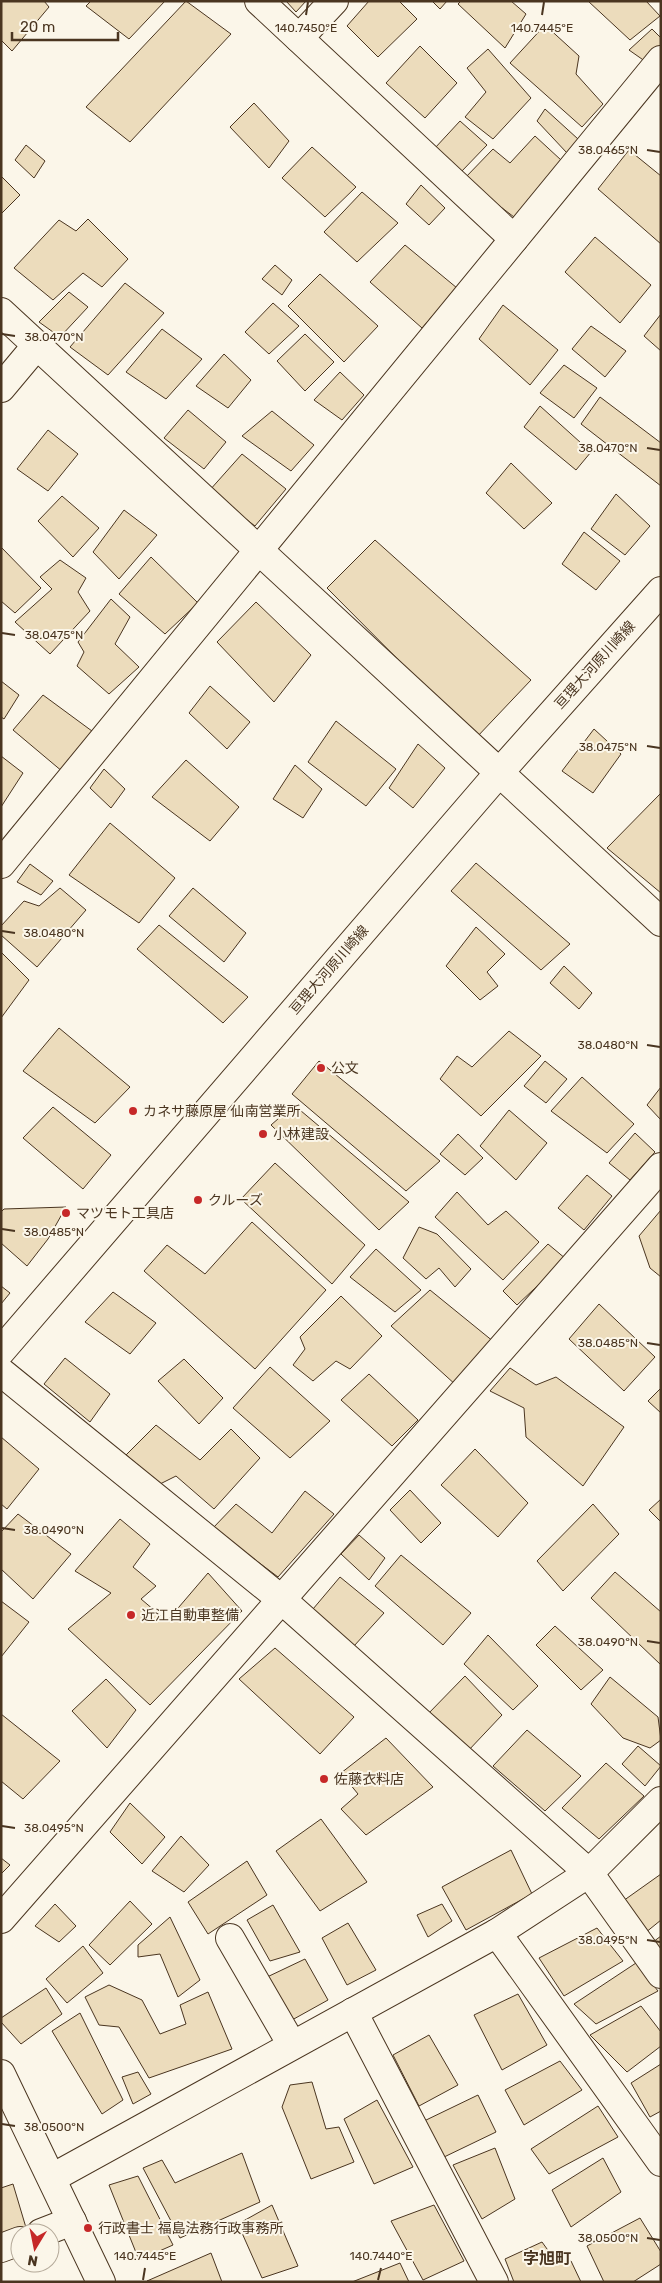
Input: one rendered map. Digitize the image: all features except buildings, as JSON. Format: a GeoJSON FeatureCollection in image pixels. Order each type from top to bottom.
{"type":"FeatureCollection","features":[{"type":"Feature","properties":{"kind":"street"},"geometry":{"type":"LineString","coordinates":[[259,1],[514,239]]}},
{"type":"Feature","properties":{"kind":"street"},"geometry":{"type":"LineString","coordinates":[[299,38],[334,1]]}},
{"type":"Feature","properties":{"kind":"street"},"geometry":{"type":"LineString","coordinates":[[1,864],[661,60]]}},
{"type":"Feature","properties":{"kind":"street"},"geometry":{"type":"LineString","coordinates":[[1,312],[260,550],[498,774],[661,922]]}},
{"type":"Feature","properties":{"kind":"street"},"geometry":{"type":"LineString","coordinates":[[1,388],[37,344]]}},
{"type":"Feature","properties":{"kind":"street","name":"亘理大河原川崎線"},"geometry":{"type":"LineString","coordinates":[[1,1351],[498,774],[661,591]]}},
{"type":"Feature","properties":{"kind":"street"},"geometry":{"type":"LineString","coordinates":[[1,1919],[661,1167]]}},
{"type":"Feature","properties":{"kind":"street"},"geometry":{"type":"LineString","coordinates":[[1,1372],[282,1600],[588,1873],[661,1974]]}},
{"type":"Feature","properties":{"kind":"street"},"geometry":{"type":"LineString","coordinates":[[52,2178],[497,1933],[588,1873],[661,1801]]}},
{"type":"Feature","properties":{"kind":"street"},"geometry":{"type":"LineString","coordinates":[[497,1933],[661,2162]]}},
{"type":"Feature","properties":{"kind":"street"},"geometry":{"type":"LineString","coordinates":[[230,1938],[292,2045]]}},
{"type":"Feature","properties":{"kind":"street"},"geometry":{"type":"LineString","coordinates":[[353,2012],[494,2282]]}},
{"type":"Feature","properties":{"kind":"street"},"geometry":{"type":"LineString","coordinates":[[1,2074],[101,2282]]}},
{"type":"Feature","properties":{"kind":"street"},"geometry":{"type":"LineString","coordinates":[[60,2226],[72,2221]]}},
{"type":"Feature","properties":{"kind":"place","name":"公文"},"geometry":{"type":"Point","coordinates":[321,1068]}},
{"type":"Feature","properties":{"kind":"place","name":"カネサ藤原屋 仙南営業所"},"geometry":{"type":"Point","coordinates":[133,1111]}},
{"type":"Feature","properties":{"kind":"place","name":"小林建設"},"geometry":{"type":"Point","coordinates":[263,1134]}},
{"type":"Feature","properties":{"kind":"place","name":"クルーズ"},"geometry":{"type":"Point","coordinates":[198,1200]}},
{"type":"Feature","properties":{"kind":"place","name":"マツモト工具店"},"geometry":{"type":"Point","coordinates":[66,1213]}},
{"type":"Feature","properties":{"kind":"place","name":"近江自動車整備"},"geometry":{"type":"Point","coordinates":[131,1615]}},
{"type":"Feature","properties":{"kind":"place","name":"佐藤衣料店"},"geometry":{"type":"Point","coordinates":[324,1779]}},
{"type":"Feature","properties":{"kind":"place","name":"行政書士 福島法務行政事務所"},"geometry":{"type":"Point","coordinates":[88,2228]}},
{"type":"Feature","properties":{"kind":"district","name":"字旭町"},"geometry":{"type":"Point","coordinates":[547,2258]}}]}
